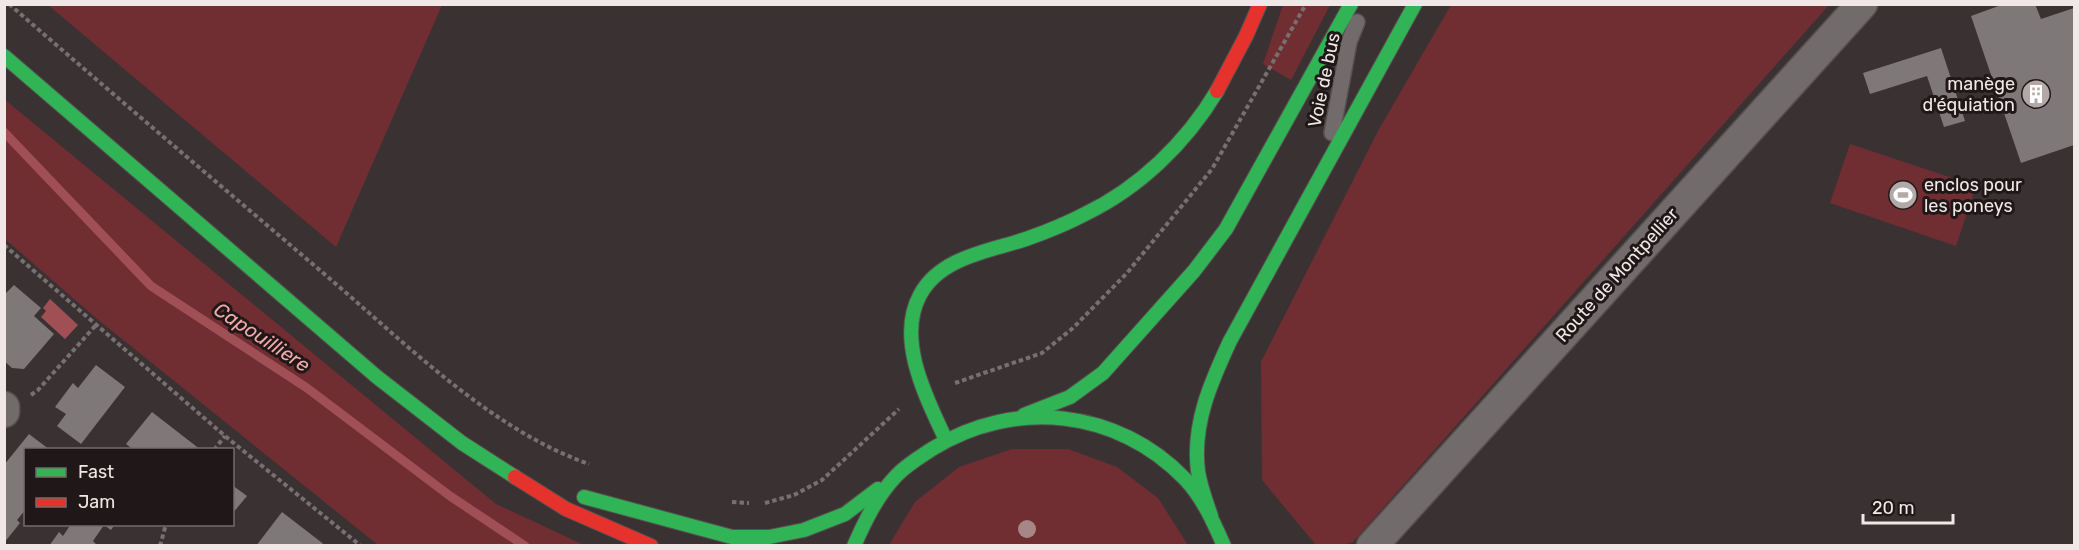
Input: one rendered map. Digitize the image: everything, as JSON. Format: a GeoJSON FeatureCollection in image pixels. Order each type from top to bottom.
{"type":"FeatureCollection","features":[{"type":"Feature","properties":{"kind":"main road"},"geometry":{"type":"LineString","coordinates":[[945,438],[925,396],[912,334],[913,314],[921,294],[936,275],[954,262],[1030,238],[1089,212],[1159,165],[1197,123],[1228,76],[1260,4]]}},
{"type":"Feature","properties":{"kind":"main road"},"geometry":{"type":"LineString","coordinates":[[509,471],[599,502],[732,537],[769,537],[804,530],[845,514],[945,438],[983,423],[1024,415],[1070,397],[1103,373],[1194,271],[1226,229],[1351,4]]}},
{"type":"Feature","properties":{"kind":"main road"},"geometry":{"type":"LineString","coordinates":[[1224,546],[1211,516],[1198,471],[1197,429],[1211,383],[1230,341],[1415,4]]}},
{"type":"Feature","properties":{"kind":"main road"},"geometry":{"type":"LineString","coordinates":[[4,56],[377,377],[462,443],[566,509],[651,546]]}},
{"type":"Feature","properties":{"kind":"main road"},"geometry":{"type":"LineString","coordinates":[[1024,415],[1068,417],[1112,429],[1152,450],[1185,480],[1211,516]]}},
{"type":"Feature","properties":{"kind":"main road"},"geometry":{"type":"LineString","coordinates":[[854,546],[867,515],[894,478]]}},
{"type":"Feature","properties":{"kind":"street","name":"Route de Montpellier"},"geometry":{"type":"LineString","coordinates":[[1372,546],[1862,4]]}},
{"type":"Feature","properties":{"kind":"lane","name":"Voie de bus"},"geometry":{"type":"LineString","coordinates":[[1326,165],[1349,42],[1367,4]]}},
{"type":"Feature","properties":{"kind":"path"},"geometry":{"type":"LineString","coordinates":[[9,4],[406,344],[485,408],[534,440],[593,465]]}},
{"type":"Feature","properties":{"kind":"path"},"geometry":{"type":"LineString","coordinates":[[763,503],[794,495],[822,480],[885,420],[925,396],[1042,353],[1073,328],[1127,273],[1212,169],[1306,4]]}},
{"type":"Feature","properties":{"kind":"path"},"geometry":{"type":"LineString","coordinates":[[4,245],[225,436],[362,546]]}},
{"type":"Feature","properties":{"kind":"path"},"geometry":{"type":"LineString","coordinates":[[5,409],[38,390],[96,325]]}},
{"type":"Feature","properties":{"kind":"path"},"geometry":{"type":"LineString","coordinates":[[216,448],[225,436]]}},
{"type":"Feature","properties":{"kind":"path"},"geometry":{"type":"LineString","coordinates":[[731,502],[752,503]]}},
{"type":"Feature","properties":{"kind":"path"},"geometry":{"type":"LineString","coordinates":[[160,546],[166,526]]}},
{"type":"Feature","properties":{"kind":"shaded area"},"geometry":{"type":"Polygon","coordinates":[[[48,5],[442,5],[336,247],[48,5]]]}},
{"type":"Feature","properties":{"kind":"shaded area"},"geometry":{"type":"Polygon","coordinates":[[[1283,5],[1330,5],[1291,80],[1263,64],[1283,5]]]}},
{"type":"Feature","properties":{"kind":"shaded area"},"geometry":{"type":"Polygon","coordinates":[[[1451,5],[1829,5],[1353,542],[1343,545],[1316,545],[1262,480],[1261,362],[1378,131],[1451,5]]]}},
{"type":"Feature","properties":{"kind":"shaded area"},"geometry":{"type":"Polygon","coordinates":[[[4,99],[496,504],[584,545],[378,545],[96,318],[5,239],[4,99]]]}},
{"type":"Feature","properties":{"kind":"shaded area","name":"enclos pour les poneys"},"geometry":{"type":"Polygon","coordinates":[[[1850,144],[1976,186],[1956,246],[1830,203],[1850,144]]]}},
{"type":"Feature","properties":{"kind":"shaded area"},"geometry":{"type":"Polygon","coordinates":[[[50,299],[78,325],[65,339],[41,317],[46,311],[43,308],[50,299]]]}},
{"type":"Feature","properties":{"kind":"shaded area"},"geometry":{"type":"Polygon","coordinates":[[[1012,449],[1068,449],[1117,467],[1158,498],[1188,545],[889,545],[915,502],[959,467],[1012,449]]]}},
{"type":"Feature","properties":{"kind":"building","name":"manège d'équiation"},"geometry":{"type":"Polygon","coordinates":[[[2004,4],[2035,4],[2041,19],[2074,8],[2074,145],[2021,163],[1971,16],[2004,4]]]}},
{"type":"Feature","properties":{"kind":"building"},"geometry":{"type":"Polygon","coordinates":[[[1941,48],[1965,121],[1944,127],[1927,76],[1870,94],[1863,73],[1941,48]]]}},
{"type":"Feature","properties":{"kind":"building"},"geometry":{"type":"Polygon","coordinates":[[[14,285],[41,308],[34,316],[54,334],[24,369],[12,368],[4,361],[4,295],[14,285]]]}},
{"type":"Feature","properties":{"kind":"building"},"geometry":{"type":"Polygon","coordinates":[[[96,365],[125,387],[81,444],[57,426],[66,414],[55,407],[73,383],[78,388],[96,365]]]}},
{"type":"Feature","properties":{"kind":"building"},"geometry":{"type":"Polygon","coordinates":[[[152,412],[198,448],[131,448],[126,444],[152,412]]]}},
{"type":"Feature","properties":{"kind":"building"},"geometry":{"type":"Polygon","coordinates":[[[29,434],[47,448],[24,448],[24,511],[17,520],[20,523],[4,543],[4,465],[29,434]]]}},
{"type":"Feature","properties":{"kind":"building"},"geometry":{"type":"Polygon","coordinates":[[[234,486],[247,496],[234,512],[234,486]]]}},
{"type":"Feature","properties":{"kind":"building"},"geometry":{"type":"Polygon","coordinates":[[[282,512],[321,542],[325,546],[256,546],[282,512]]]}},
{"type":"Feature","properties":{"kind":"building"},"geometry":{"type":"Polygon","coordinates":[[[70,526],[103,526],[93,541],[98,546],[49,546],[59,532],[63,536],[70,526]]]}},
{"type":"Feature","properties":{"kind":"waterway","name":"Capouilliere"},"geometry":{"type":"LineString","coordinates":[[4,132],[151,286],[307,388],[450,496],[525,546]]}},
{"type":"Feature","properties":{"kind":"traffic: fast"},"geometry":{"type":"LineString","coordinates":[[1024,415],[1070,397],[1103,373],[1194,271],[1226,229],[1351,4]]}},
{"type":"Feature","properties":{"kind":"traffic: fast"},"geometry":{"type":"LineString","coordinates":[[1211,516],[1200,482],[1197,454],[1200,420],[1216,372],[1230,341],[1415,4]]}},
{"type":"Feature","properties":{"kind":"traffic: fast"},"geometry":{"type":"LineString","coordinates":[[4,56],[377,377],[462,443],[515,477]]}},
{"type":"Feature","properties":{"kind":"traffic: fast"},"geometry":{"type":"LineString","coordinates":[[945,438],[922,386],[912,349],[913,312],[920,295],[929,282],[940,272],[967,257],[1056,228],[1124,191],[1176,146],[1217,91]]}},
{"type":"Feature","properties":{"kind":"traffic: fast"},"geometry":{"type":"LineString","coordinates":[[854,546],[877,500],[889,484],[909,465],[932,449],[964,433],[997,422],[1030,418],[1064,419],[1097,425],[1129,438],[1158,456],[1185,479],[1203,502],[1224,546]]}},
{"type":"Feature","properties":{"kind":"traffic: fast"},"geometry":{"type":"LineString","coordinates":[[584,497],[732,537],[769,537],[804,530],[845,514],[878,489]]}},
{"type":"Feature","properties":{"kind":"traffic: jam"},"geometry":{"type":"LineString","coordinates":[[1217,91],[1260,4]]}},
{"type":"Feature","properties":{"kind":"traffic: jam"},"geometry":{"type":"LineString","coordinates":[[515,477],[566,509],[651,546]]}},
{"type":"Feature","properties":{"kind":"place","name":"manège d'équiation"},"geometry":{"type":"Point","coordinates":[2036,94]}},
{"type":"Feature","properties":{"kind":"place","name":"enclos pour les poneys"},"geometry":{"type":"Point","coordinates":[1903,195]}}]}
